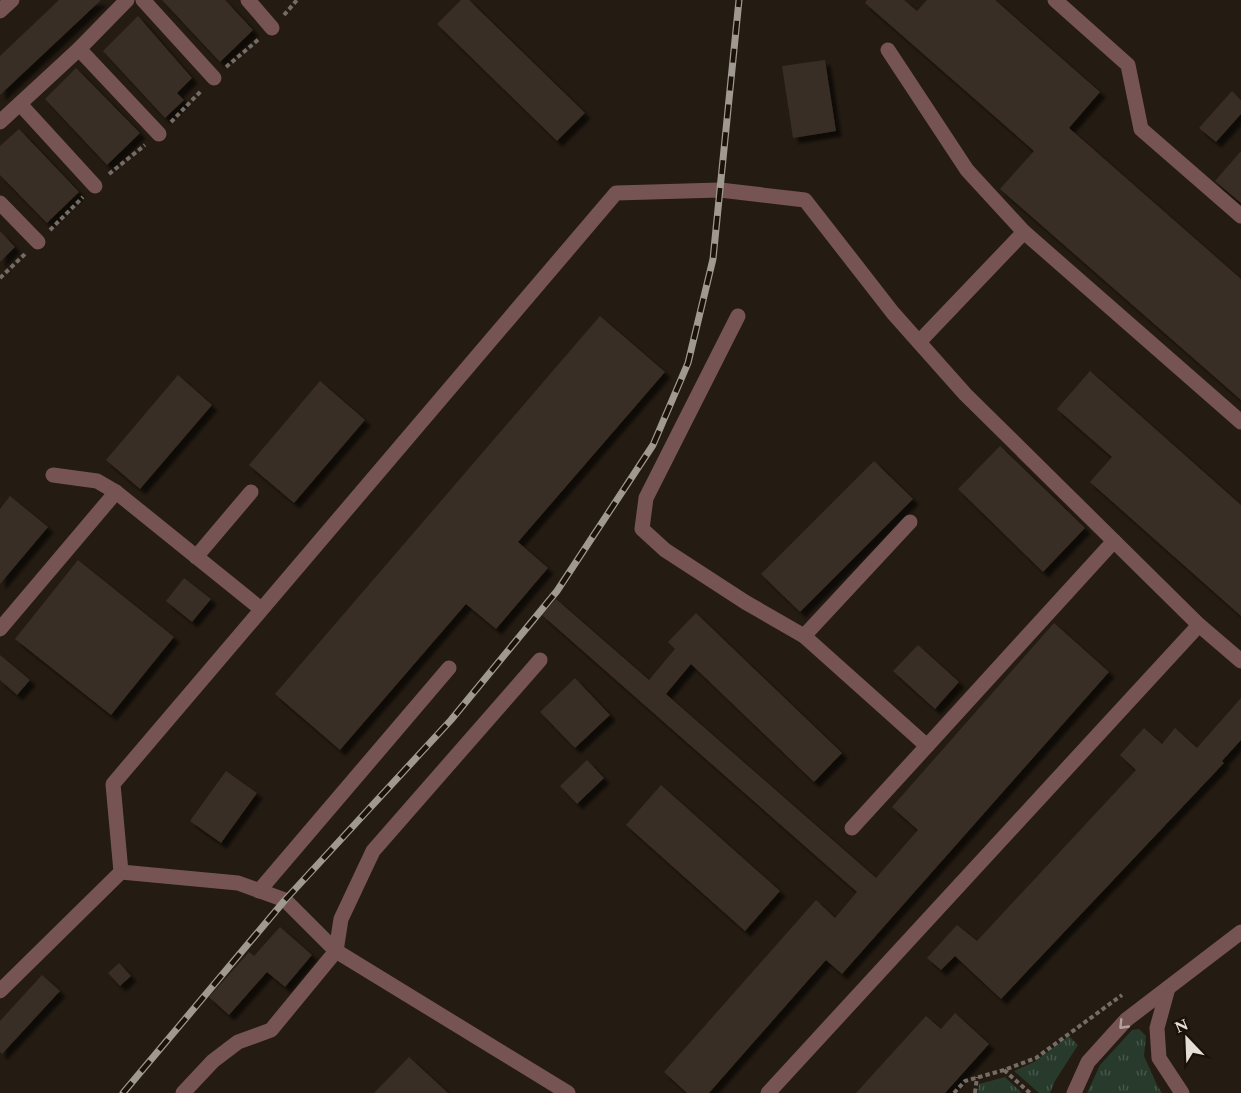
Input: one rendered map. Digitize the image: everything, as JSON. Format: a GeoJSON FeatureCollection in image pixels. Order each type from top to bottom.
{"type":"FeatureCollection","features":[{"type":"Feature","properties":{"kind":"street"},"geometry":{"type":"LineString","coordinates":[[0,11],[12,0]]}},
{"type":"Feature","properties":{"kind":"street"},"geometry":{"type":"LineString","coordinates":[[0,122],[79,49],[127,0]]}},
{"type":"Feature","properties":{"kind":"street"},"geometry":{"type":"LineString","coordinates":[[143,0],[214,78]]}},
{"type":"Feature","properties":{"kind":"street"},"geometry":{"type":"LineString","coordinates":[[248,0],[273,27]]}},
{"type":"Feature","properties":{"kind":"street"},"geometry":{"type":"LineString","coordinates":[[1055,0],[1128,65],[1141,129],[1241,216]]}},
{"type":"Feature","properties":{"kind":"street"},"geometry":{"type":"LineString","coordinates":[[79,49],[159,134]]}},
{"type":"Feature","properties":{"kind":"street"},"geometry":{"type":"LineString","coordinates":[[888,50],[968,170],[1024,232],[1241,422]]}},
{"type":"Feature","properties":{"kind":"street"},"geometry":{"type":"LineString","coordinates":[[20,104],[95,186]]}},
{"type":"Feature","properties":{"kind":"street"},"geometry":{"type":"LineString","coordinates":[[121,872],[113,784],[616,193],[720,190],[805,200],[893,313],[965,394],[1199,626],[1241,661]]}},
{"type":"Feature","properties":{"kind":"street"},"geometry":{"type":"LineString","coordinates":[[0,203],[38,242]]}},
{"type":"Feature","properties":{"kind":"street"},"geometry":{"type":"LineString","coordinates":[[919,342],[1024,232]]}},
{"type":"Feature","properties":{"kind":"street"},"geometry":{"type":"LineString","coordinates":[[738,316],[646,498],[642,529],[665,549],[745,602],[804,636],[927,746]]}},
{"type":"Feature","properties":{"kind":"street"},"geometry":{"type":"LineString","coordinates":[[53,475],[97,481],[116,492],[261,609]]}},
{"type":"Feature","properties":{"kind":"street"},"geometry":{"type":"LineString","coordinates":[[0,629],[116,492]]}},
{"type":"Feature","properties":{"kind":"street"},"geometry":{"type":"LineString","coordinates":[[196,557],[251,492]]}},
{"type":"Feature","properties":{"kind":"street"},"geometry":{"type":"LineString","coordinates":[[804,636],[910,522]]}},
{"type":"Feature","properties":{"kind":"street"},"geometry":{"type":"LineString","coordinates":[[852,828],[1114,541]]}},
{"type":"Feature","properties":{"kind":"street"},"geometry":{"type":"LineString","coordinates":[[768,1093],[1199,626]]}},
{"type":"Feature","properties":{"kind":"street"},"geometry":{"type":"LineString","coordinates":[[183,1093],[213,1061],[238,1042],[271,1030],[336,951],[341,920],[373,851],[540,660]]}},
{"type":"Feature","properties":{"kind":"street"},"geometry":{"type":"LineString","coordinates":[[259,891],[449,668]]}},
{"type":"Feature","properties":{"kind":"street"},"geometry":{"type":"LineString","coordinates":[[0,991],[121,872],[238,883],[285,900],[336,951],[568,1093]]}},
{"type":"Feature","properties":{"kind":"street"},"geometry":{"type":"LineString","coordinates":[[1074,1093],[1088,1062],[1126,1020],[1241,932]]}},
{"type":"Feature","properties":{"kind":"street"},"geometry":{"type":"LineString","coordinates":[[1168,988],[1157,1028],[1159,1058],[1182,1093]]}},
{"type":"Feature","properties":{"kind":"path"},"geometry":{"type":"LineString","coordinates":[[954,1093],[965,1081],[1036,1058],[1122,995]]}},
{"type":"Feature","properties":{"kind":"path"},"geometry":{"type":"LineString","coordinates":[[1004,1070],[1030,1093]]}},
{"type":"Feature","properties":{"kind":"path"},"geometry":{"type":"LineString","coordinates":[[975,1093],[977,1077]]}},
{"type":"Feature","properties":{"kind":"green space"},"geometry":{"type":"Polygon","coordinates":[[[1139,1029],[1146,1036],[1144,1056],[1162,1093],[1087,1093],[1100,1065],[1132,1030],[1139,1029]]]}},
{"type":"Feature","properties":{"kind":"green space"},"geometry":{"type":"Polygon","coordinates":[[[1069,1036],[1078,1045],[1050,1093],[1039,1093],[1014,1071],[1034,1062],[1069,1036]]]}},
{"type":"Feature","properties":{"kind":"green space"},"geometry":{"type":"Polygon","coordinates":[[[1005,1077],[1022,1093],[978,1093],[979,1084],[1005,1077]]]}},
{"type":"Feature","properties":{"kind":"building"},"geometry":{"type":"Polygon","coordinates":[[[59,0],[101,0],[0,95],[0,56],[59,0]]]}},
{"type":"Feature","properties":{"kind":"building"},"geometry":{"type":"Polygon","coordinates":[[[162,0],[225,0],[253,30],[220,62],[162,0]]]}},
{"type":"Feature","properties":{"kind":"building"},"geometry":{"type":"Polygon","coordinates":[[[461,0],[469,0],[585,113],[557,141],[437,24],[461,0]]]}},
{"type":"Feature","properties":{"kind":"building"},"geometry":{"type":"Polygon","coordinates":[[[867,0],[904,0],[917,11],[927,0],[995,0],[1100,92],[1069,128],[1241,279],[1241,400],[1000,189],[1034,151],[865,3],[867,0]]]}},
{"type":"Feature","properties":{"kind":"building"},"geometry":{"type":"Polygon","coordinates":[[[138,16],[192,78],[177,93],[184,100],[165,118],[103,51],[138,16]]]}},
{"type":"Feature","properties":{"kind":"building"},"geometry":{"type":"Polygon","coordinates":[[[825,60],[836,131],[793,138],[782,66],[825,60]]]}},
{"type":"Feature","properties":{"kind":"building"},"geometry":{"type":"Polygon","coordinates":[[[76,68],[140,133],[107,165],[45,99],[76,68]]]}},
{"type":"Feature","properties":{"kind":"building"},"geometry":{"type":"Polygon","coordinates":[[[1232,91],[1241,100],[1241,114],[1216,142],[1199,128],[1232,91]]]}},
{"type":"Feature","properties":{"kind":"building"},"geometry":{"type":"Polygon","coordinates":[[[19,129],[79,192],[47,223],[0,175],[0,146],[19,129]]]}},
{"type":"Feature","properties":{"kind":"building"},"geometry":{"type":"Polygon","coordinates":[[[1241,151],[1241,203],[1215,181],[1241,151]]]}},
{"type":"Feature","properties":{"kind":"building"},"geometry":{"type":"Polygon","coordinates":[[[0,231],[15,247],[0,262],[0,231]]]}},
{"type":"Feature","properties":{"kind":"building"},"geometry":{"type":"Polygon","coordinates":[[[600,316],[665,372],[518,542],[548,568],[496,629],[466,604],[340,750],[275,694],[600,316]]]}},
{"type":"Feature","properties":{"kind":"building"},"geometry":{"type":"Polygon","coordinates":[[[1090,371],[1241,505],[1241,616],[1090,482],[1112,457],[1057,409],[1090,371]]]}},
{"type":"Feature","properties":{"kind":"building"},"geometry":{"type":"Polygon","coordinates":[[[178,375],[212,405],[140,489],[106,460],[178,375]]]}},
{"type":"Feature","properties":{"kind":"building"},"geometry":{"type":"Polygon","coordinates":[[[320,381],[365,420],[294,503],[249,465],[320,381]]]}},
{"type":"Feature","properties":{"kind":"building"},"geometry":{"type":"Polygon","coordinates":[[[1000,446],[1085,528],[1043,572],[958,489],[1000,446]]]}},
{"type":"Feature","properties":{"kind":"building"},"geometry":{"type":"Polygon","coordinates":[[[874,461],[913,499],[800,612],[761,574],[874,461]]]}},
{"type":"Feature","properties":{"kind":"building"},"geometry":{"type":"Polygon","coordinates":[[[10,496],[48,527],[0,584],[0,509],[10,496]]]}},
{"type":"Feature","properties":{"kind":"building"},"geometry":{"type":"Polygon","coordinates":[[[78,560],[174,637],[111,715],[15,639],[78,560]]]}},
{"type":"Feature","properties":{"kind":"building"},"geometry":{"type":"Polygon","coordinates":[[[184,578],[211,599],[192,622],[166,601],[184,578]]]}},
{"type":"Feature","properties":{"kind":"building"},"geometry":{"type":"Polygon","coordinates":[[[556,599],[649,680],[675,649],[668,642],[696,613],[842,753],[814,782],[691,664],[666,694],[876,878],[918,830],[892,807],[1054,623],[1109,672],[842,974],[826,960],[709,1093],[687,1093],[664,1072],[816,900],[835,918],[857,892],[542,615],[556,599]]]}},
{"type":"Feature","properties":{"kind":"building"},"geometry":{"type":"Polygon","coordinates":[[[918,645],[959,682],[935,709],[893,671],[918,645]]]}},
{"type":"Feature","properties":{"kind":"building"},"geometry":{"type":"Polygon","coordinates":[[[0,655],[30,680],[17,695],[0,680],[0,655]]]}},
{"type":"Feature","properties":{"kind":"building"},"geometry":{"type":"Polygon","coordinates":[[[575,678],[610,715],[575,748],[540,712],[575,678]]]}},
{"type":"Feature","properties":{"kind":"building"},"geometry":{"type":"Polygon","coordinates":[[[1241,698],[1241,740],[1222,761],[1224,763],[1001,999],[955,956],[941,970],[927,958],[957,925],[977,941],[1136,770],[1120,755],[1144,728],[1162,744],[1175,728],[1197,748],[1241,698]]]}},
{"type":"Feature","properties":{"kind":"building"},"geometry":{"type":"Polygon","coordinates":[[[587,760],[604,778],[577,804],[560,786],[587,760]]]}},
{"type":"Feature","properties":{"kind":"building"},"geometry":{"type":"Polygon","coordinates":[[[226,771],[257,793],[221,843],[190,821],[226,771]]]}},
{"type":"Feature","properties":{"kind":"building"},"geometry":{"type":"Polygon","coordinates":[[[661,785],[780,891],[745,931],[626,825],[661,785]]]}},
{"type":"Feature","properties":{"kind":"building"},"geometry":{"type":"Polygon","coordinates":[[[280,927],[312,955],[285,987],[267,972],[229,1015],[209,997],[249,952],[254,956],[280,927]]]}},
{"type":"Feature","properties":{"kind":"building"},"geometry":{"type":"Polygon","coordinates":[[[119,963],[131,976],[120,986],[108,973],[119,963]]]}},
{"type":"Feature","properties":{"kind":"building"},"geometry":{"type":"Polygon","coordinates":[[[42,975],[60,991],[2,1054],[0,1052],[0,1021],[42,975]]]}},
{"type":"Feature","properties":{"kind":"building"},"geometry":{"type":"Polygon","coordinates":[[[955,1013],[989,1044],[945,1093],[856,1093],[926,1016],[941,1029],[955,1013]]]}},
{"type":"Feature","properties":{"kind":"building"},"geometry":{"type":"Polygon","coordinates":[[[409,1057],[448,1093],[374,1093],[409,1057]]]}},
{"type":"Feature","properties":{"kind":"railway"},"geometry":{"type":"LineString","coordinates":[[123,1093],[285,900],[451,720],[557,591],[653,445],[688,363],[713,259],[739,0]]}}]}
